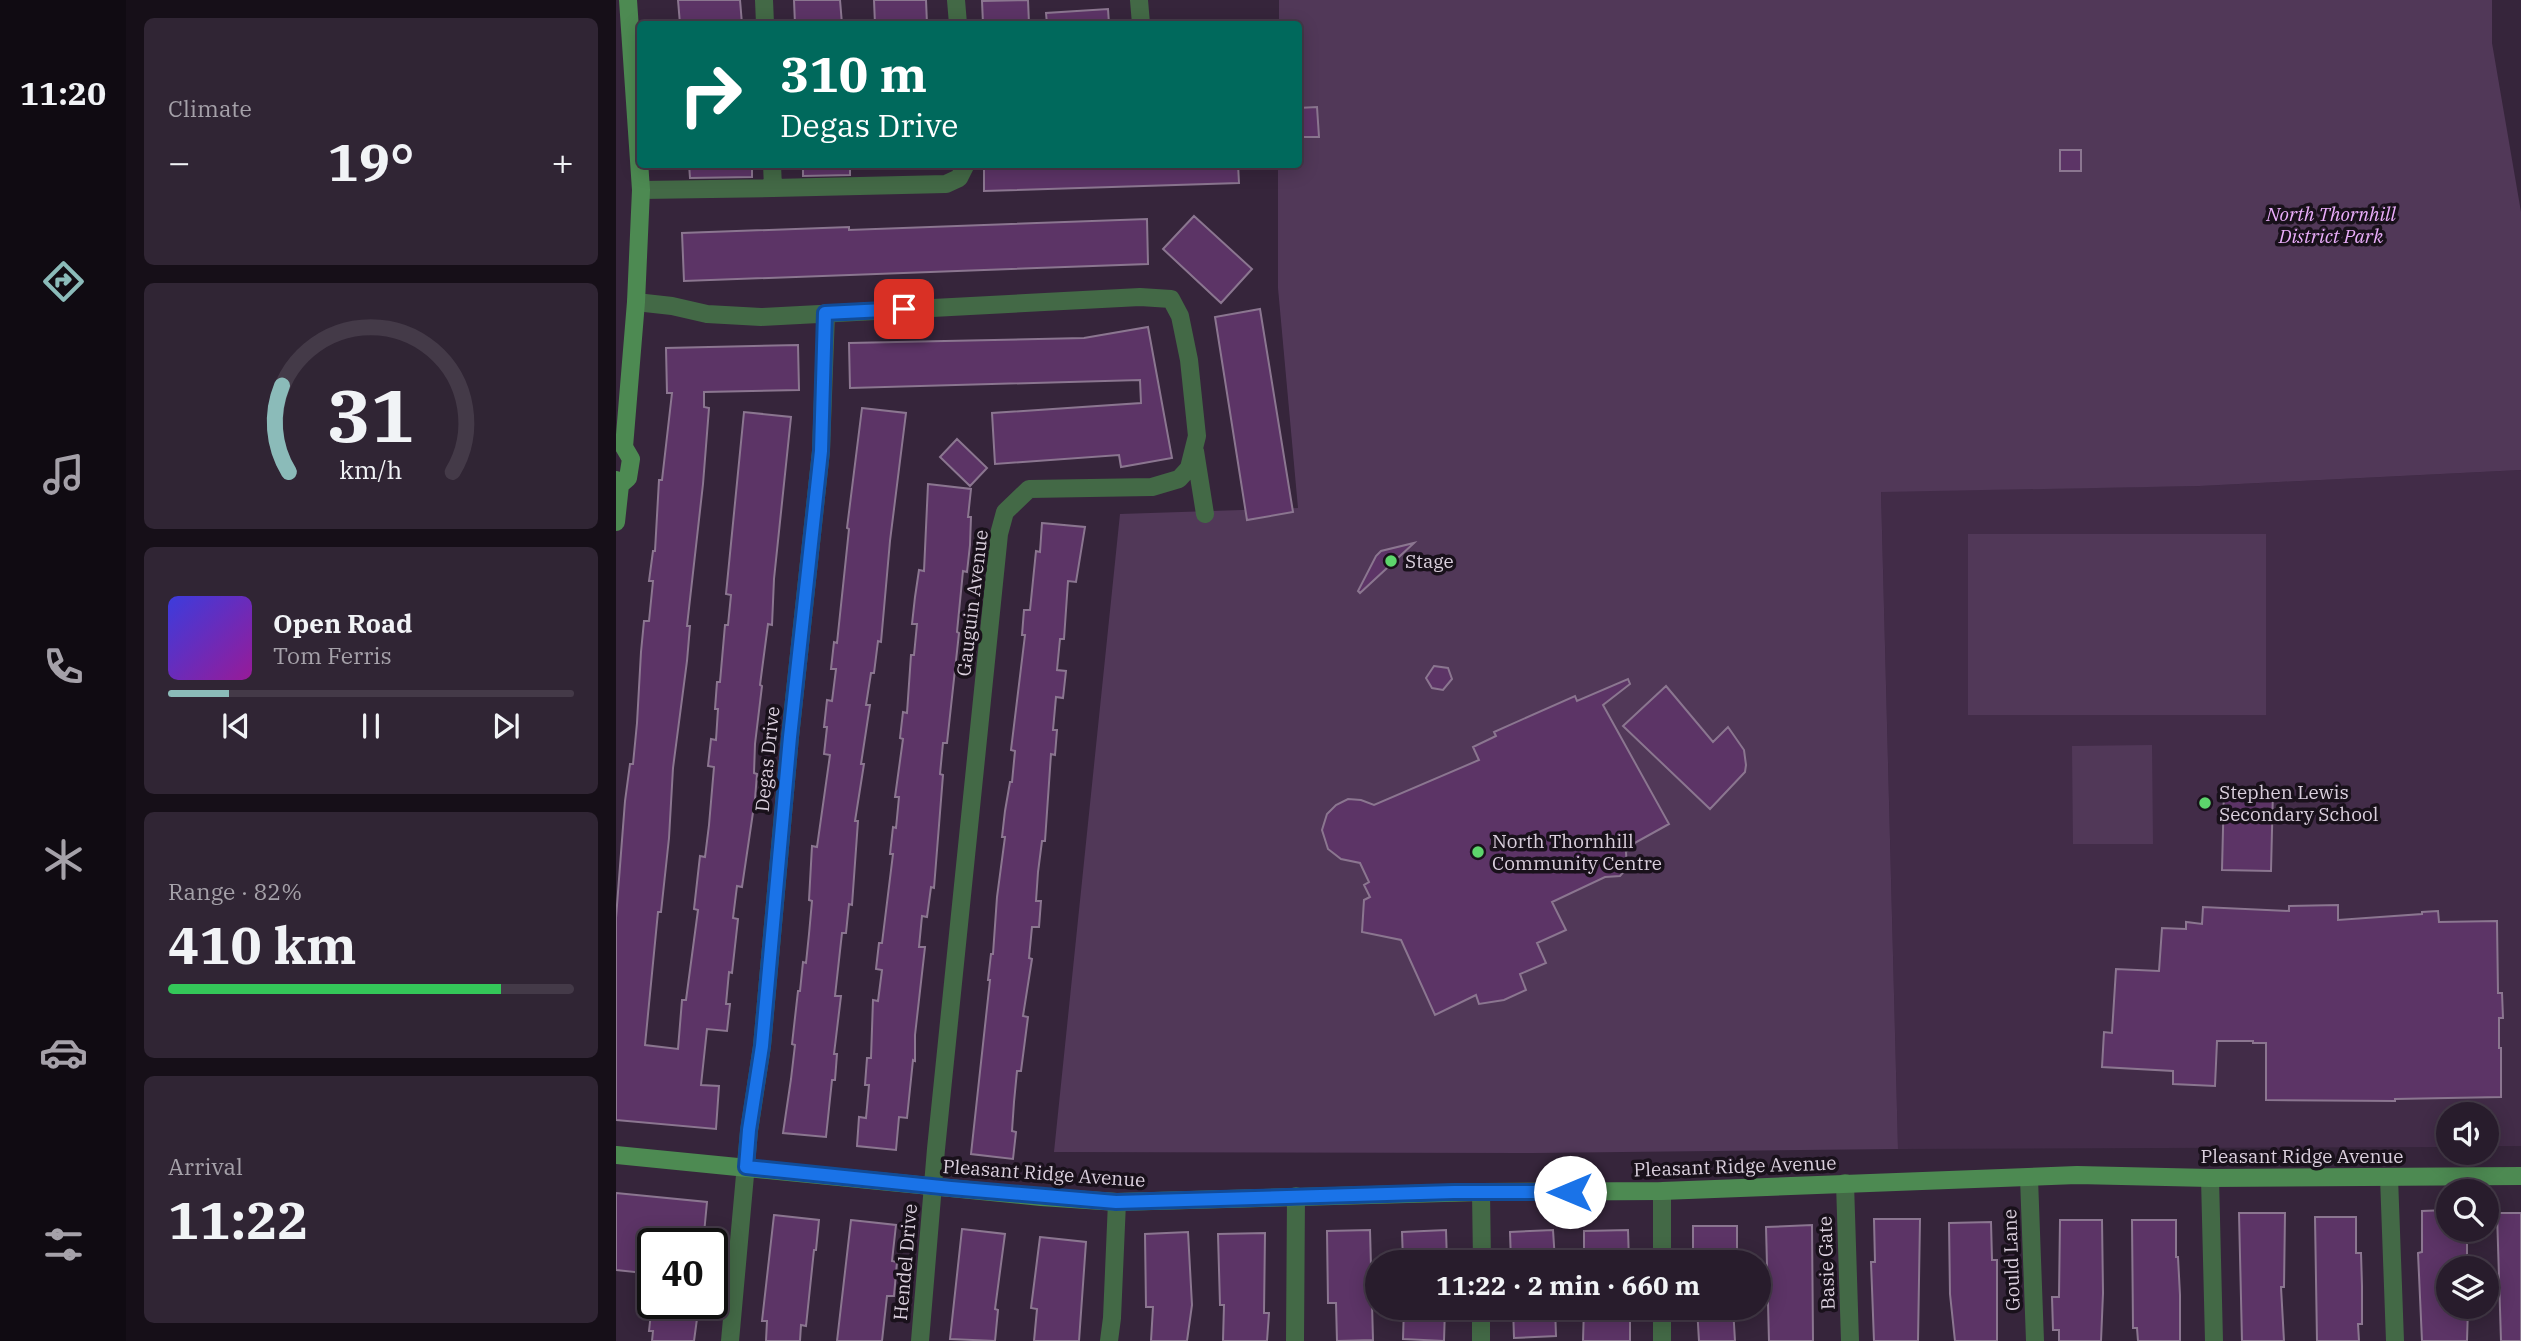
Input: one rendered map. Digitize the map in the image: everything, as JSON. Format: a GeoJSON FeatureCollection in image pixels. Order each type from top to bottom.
{"type":"FeatureCollection","features":[{"type":"Feature","properties":{"kind":"street"},"geometry":{"type":"LineString","coordinates":[[628,0],[637,132]]}},
{"type":"Feature","properties":{"kind":"street"},"geometry":{"type":"LineString","coordinates":[[764,0],[765,21]]}},
{"type":"Feature","properties":{"kind":"street"},"geometry":{"type":"LineString","coordinates":[[957,0],[958,21]]}},
{"type":"Feature","properties":{"kind":"street"},"geometry":{"type":"LineString","coordinates":[[1139,0],[1141,21]]}},
{"type":"Feature","properties":{"kind":"street"},"geometry":{"type":"LineString","coordinates":[[616,514],[618,483],[628,478],[631,459],[620,451],[636,302],[639,168]]}},
{"type":"Feature","properties":{"kind":"street"},"geometry":{"type":"LineString","coordinates":[[772,168],[773,188]]}},
{"type":"Feature","properties":{"kind":"street"},"geometry":{"type":"LineString","coordinates":[[641,190],[946,184],[959,178],[964,168]]}},
{"type":"Feature","properties":{"kind":"street"},"geometry":{"type":"LineString","coordinates":[[636,302],[707,314],[748,317],[1140,297],[1171,299],[1180,316],[1189,360],[1197,436],[1195,451],[1205,514]]}},
{"type":"Feature","properties":{"kind":"street","name":"Degas Drive"},"geometry":{"type":"LineString","coordinates":[[730,1341],[749,1130],[762,1046],[790,737],[821,451],[825,313]]}},
{"type":"Feature","properties":{"kind":"street","name":"Gauguin Avenue"},"geometry":{"type":"LineString","coordinates":[[933,1186],[999,534],[1005,512],[1028,489],[1152,487],[1179,479],[1189,468],[1195,451]]}},
{"type":"Feature","properties":{"kind":"street","name":"Pleasant Ridge Avenue"},"geometry":{"type":"LineString","coordinates":[[616,1155],[1116,1202],[1481,1192],[1662,1191],[2077,1175],[2210,1178],[2521,1175]]}},
{"type":"Feature","properties":{"kind":"street"},"geometry":{"type":"LineString","coordinates":[[2389,1177],[2395,1341]]}},
{"type":"Feature","properties":{"kind":"street","name":"Gould Lane"},"geometry":{"type":"LineString","coordinates":[[2029,1178],[2035,1341]]}},
{"type":"Feature","properties":{"kind":"street"},"geometry":{"type":"LineString","coordinates":[[2210,1178],[2214,1341]]}},
{"type":"Feature","properties":{"kind":"street","name":"Basie Gate"},"geometry":{"type":"LineString","coordinates":[[1844,1183],[1850,1341]]}},
{"type":"Feature","properties":{"kind":"street","name":"Hendel Drive"},"geometry":{"type":"LineString","coordinates":[[920,1341],[933,1186]]}},
{"type":"Feature","properties":{"kind":"street"},"geometry":{"type":"LineString","coordinates":[[1662,1191],[1662,1250]]}},
{"type":"Feature","properties":{"kind":"street"},"geometry":{"type":"LineString","coordinates":[[1481,1192],[1482,1250]]}},
{"type":"Feature","properties":{"kind":"street"},"geometry":{"type":"LineString","coordinates":[[1295,1341],[1296,1196]]}},
{"type":"Feature","properties":{"kind":"street"},"geometry":{"type":"LineString","coordinates":[[1109,1341],[1116,1202]]}},
{"type":"Feature","properties":{"kind":"street"},"geometry":{"type":"LineString","coordinates":[[1480,1341],[1481,1320]]}},
{"type":"Feature","properties":{"kind":"street"},"geometry":{"type":"LineString","coordinates":[[1662,1320],[1662,1341]]}},
{"type":"Feature","properties":{"kind":"shaded area","name":"Stephen Lewis Secondary School"},"geometry":{"type":"Polygon","coordinates":[[[2521,470],[2521,1146],[2499,1146],[2499,1102],[2436,1102],[2436,1147],[1898,1149],[1881,491],[2200,486],[2521,470]]]}},
{"type":"Feature","properties":{"kind":"green space","name":"North Thornhill District Park"},"geometry":{"type":"Polygon","coordinates":[[[1279,0],[2492,0],[2492,43],[2521,212],[2521,470],[2200,486],[1881,492],[1898,1149],[1534,1153],[1054,1152],[1120,514],[1298,508],[1278,288],[1278,168],[1302,168],[1302,21],[1279,21],[1279,0]]]}},
{"type":"Feature","properties":{"kind":"green space"},"geometry":{"type":"Polygon","coordinates":[[[1968,534],[2266,534],[2266,715],[1968,715],[1968,534]]]}},
{"type":"Feature","properties":{"kind":"green space"},"geometry":{"type":"Polygon","coordinates":[[[2152,745],[2153,844],[2073,844],[2072,746],[2152,745]]]}},
{"type":"Feature","properties":{"kind":"building"},"geometry":{"type":"Polygon","coordinates":[[[678,0],[740,0],[742,21],[680,21],[678,0]]]}},
{"type":"Feature","properties":{"kind":"building"},"geometry":{"type":"Polygon","coordinates":[[[794,0],[840,0],[842,21],[795,21],[794,0]]]}},
{"type":"Feature","properties":{"kind":"building"},"geometry":{"type":"Polygon","coordinates":[[[874,0],[926,0],[927,21],[875,21],[874,0]]]}},
{"type":"Feature","properties":{"kind":"building"},"geometry":{"type":"Polygon","coordinates":[[[1028,0],[1029,21],[983,21],[982,1],[1028,0]]]}},
{"type":"Feature","properties":{"kind":"building"},"geometry":{"type":"Polygon","coordinates":[[[1108,9],[1109,21],[1047,21],[1046,13],[1108,9]]]}},
{"type":"Feature","properties":{"kind":"building"},"geometry":{"type":"Polygon","coordinates":[[[1317,107],[1319,137],[1302,137],[1302,108],[1317,107]]]}},
{"type":"Feature","properties":{"kind":"building"},"geometry":{"type":"Polygon","coordinates":[[[2060,150],[2081,150],[2081,171],[2060,171],[2060,150]]]}},
{"type":"Feature","properties":{"kind":"building"},"geometry":{"type":"Polygon","coordinates":[[[689,168],[752,168],[752,177],[690,178],[689,168]]]}},
{"type":"Feature","properties":{"kind":"building"},"geometry":{"type":"Polygon","coordinates":[[[803,168],[850,168],[850,175],[803,176],[803,168]]]}},
{"type":"Feature","properties":{"kind":"building"},"geometry":{"type":"Polygon","coordinates":[[[984,168],[1238,168],[1239,183],[984,191],[984,168]]]}},
{"type":"Feature","properties":{"kind":"building"},"geometry":{"type":"Polygon","coordinates":[[[1194,216],[1252,269],[1221,303],[1163,249],[1194,216]]]}},
{"type":"Feature","properties":{"kind":"building"},"geometry":{"type":"Polygon","coordinates":[[[1147,219],[1148,264],[684,281],[682,233],[1147,219]]]}},
{"type":"Feature","properties":{"kind":"building"},"geometry":{"type":"Polygon","coordinates":[[[1260,309],[1293,512],[1247,520],[1215,317],[1260,309]]]}},
{"type":"Feature","properties":{"kind":"building"},"geometry":{"type":"Polygon","coordinates":[[[1148,327],[1172,458],[1121,467],[1119,455],[995,464],[992,413],[1141,403],[1140,380],[850,388],[849,343],[1084,338],[1148,327]]]}},
{"type":"Feature","properties":{"kind":"building"},"geometry":{"type":"Polygon","coordinates":[[[798,345],[799,390],[704,392],[704,407],[709,408],[703,484],[687,626],[690,626],[687,661],[673,768],[669,838],[661,912],[658,912],[645,1045],[678,1049],[682,1000],[686,1000],[698,910],[694,909],[700,856],[705,857],[709,825],[714,767],[708,766],[711,739],[716,740],[717,682],[720,682],[725,625],[728,625],[731,595],[726,594],[744,412],[791,417],[774,579],[772,625],[768,624],[760,685],[755,744],[755,799],[742,887],[737,886],[733,918],[738,919],[732,973],[729,972],[727,1031],[707,1029],[701,1085],[719,1086],[716,1129],[616,1120],[616,918],[625,801],[630,764],[633,764],[637,723],[644,621],[649,621],[653,581],[649,581],[655,551],[659,480],[662,480],[672,393],[667,393],[666,348],[798,345]]]}},
{"type":"Feature","properties":{"kind":"building"},"geometry":{"type":"Polygon","coordinates":[[[862,408],[906,413],[881,642],[878,641],[866,705],[870,705],[855,821],[858,821],[852,905],[849,904],[846,933],[842,933],[835,996],[841,996],[834,1054],[837,1054],[835,1080],[832,1080],[826,1137],[783,1133],[795,1045],[792,1044],[798,991],[803,962],[806,963],[809,934],[812,846],[817,847],[830,755],[824,754],[827,727],[824,727],[827,700],[832,701],[836,669],[831,669],[834,642],[837,643],[847,528],[862,408]]]}},
{"type":"Feature","properties":{"kind":"building"},"geometry":{"type":"Polygon","coordinates":[[[957,439],[987,468],[970,486],[940,457],[957,439]]]}},
{"type":"Feature","properties":{"kind":"building"},"geometry":{"type":"Polygon","coordinates":[[[928,484],[971,489],[968,517],[971,517],[970,545],[967,572],[963,571],[947,743],[943,743],[934,888],[931,887],[927,917],[922,916],[919,947],[925,947],[915,1035],[915,1061],[913,1060],[907,1118],[899,1117],[896,1150],[857,1146],[859,1117],[866,1118],[869,1085],[865,1085],[867,1058],[871,1058],[873,1000],[878,1001],[882,970],[876,969],[879,943],[882,943],[893,854],[890,854],[893,827],[896,828],[899,797],[895,797],[903,739],[900,738],[903,712],[907,713],[911,655],[914,655],[917,624],[912,624],[915,597],[919,570],[924,571],[928,484]]]}},
{"type":"Feature","properties":{"kind":"building"},"geometry":{"type":"Polygon","coordinates":[[[1042,523],[1085,527],[1076,582],[1068,581],[1064,639],[1060,639],[1057,670],[1066,671],[1063,698],[1056,697],[1053,730],[1057,730],[1055,755],[1051,754],[1045,841],[1042,841],[1038,872],[1036,901],[1041,901],[1039,927],[1032,927],[1029,958],[1032,959],[1023,1016],[1028,1017],[1014,1102],[1012,1131],[1016,1132],[1013,1159],[971,1154],[1005,837],[1002,837],[1012,782],[1015,751],[1011,750],[1025,635],[1022,635],[1024,610],[1030,610],[1036,551],[1040,552],[1042,523]]]}},
{"type":"Feature","properties":{"kind":"building","name":"Stage"},"geometry":{"type":"Polygon","coordinates":[[[1414,543],[1360,593],[1358,591],[1381,551],[1414,543]]]}},
{"type":"Feature","properties":{"kind":"building"},"geometry":{"type":"Polygon","coordinates":[[[1434,666],[1448,668],[1452,679],[1443,690],[1432,688],[1426,678],[1434,666]]]}},
{"type":"Feature","properties":{"kind":"building","name":"North Thornhill Community Centre"},"geometry":{"type":"Polygon","coordinates":[[[1628,679],[1630,684],[1603,705],[1669,824],[1631,845],[1632,848],[1626,852],[1627,868],[1620,876],[1605,877],[1552,902],[1566,930],[1537,943],[1546,963],[1520,974],[1526,990],[1504,1000],[1479,1004],[1476,995],[1435,1015],[1401,940],[1362,932],[1364,900],[1370,897],[1364,885],[1369,882],[1360,863],[1341,859],[1328,849],[1322,830],[1327,814],[1348,799],[1374,805],[1479,760],[1473,747],[1496,736],[1494,732],[1575,696],[1577,701],[1628,679]]]}},
{"type":"Feature","properties":{"kind":"building"},"geometry":{"type":"Polygon","coordinates":[[[1666,686],[1713,742],[1728,727],[1744,750],[1745,772],[1710,809],[1623,726],[1666,686]]]}},
{"type":"Feature","properties":{"kind":"building"},"geometry":{"type":"Polygon","coordinates":[[[2224,789],[2273,790],[2271,871],[2222,870],[2224,789]]]}},
{"type":"Feature","properties":{"kind":"building"},"geometry":{"type":"Polygon","coordinates":[[[2338,905],[2338,920],[2438,911],[2439,922],[2497,921],[2498,993],[2502,993],[2503,1018],[2499,1018],[2501,1097],[2395,1101],[2266,1100],[2266,1043],[2253,1041],[2217,1041],[2215,1086],[2173,1084],[2173,1071],[2102,1067],[2104,1032],[2112,1033],[2116,969],[2159,971],[2162,928],[2186,929],[2186,922],[2202,924],[2203,907],[2289,911],[2289,906],[2338,905]]]}},
{"type":"Feature","properties":{"kind":"building"},"geometry":{"type":"Polygon","coordinates":[[[616,1193],[707,1202],[705,1228],[637,1228],[637,1272],[616,1270],[616,1193]]]}},
{"type":"Feature","properties":{"kind":"building"},"geometry":{"type":"Polygon","coordinates":[[[2436,1210],[2436,1242],[2467,1242],[2467,1256],[2436,1256],[2436,1319],[2468,1319],[2467,1341],[2422,1341],[2418,1253],[2422,1252],[2422,1211],[2436,1210]]]}},
{"type":"Feature","properties":{"kind":"building"},"geometry":{"type":"Polygon","coordinates":[[[2239,1213],[2285,1213],[2284,1287],[2281,1287],[2284,1341],[2242,1341],[2239,1213]]]}},
{"type":"Feature","properties":{"kind":"building"},"geometry":{"type":"Polygon","coordinates":[[[2499,1213],[2521,1213],[2521,1341],[2501,1341],[2499,1213]]]}},
{"type":"Feature","properties":{"kind":"building"},"geometry":{"type":"Polygon","coordinates":[[[774,1215],[819,1220],[806,1326],[801,1325],[800,1341],[766,1341],[767,1321],[762,1321],[774,1215]]]}},
{"type":"Feature","properties":{"kind":"building"},"geometry":{"type":"Polygon","coordinates":[[[2315,1217],[2356,1217],[2356,1253],[2361,1253],[2362,1286],[2359,1341],[2317,1341],[2315,1217]]]}},
{"type":"Feature","properties":{"kind":"building"},"geometry":{"type":"Polygon","coordinates":[[[1874,1219],[1920,1219],[1918,1341],[1874,1341],[1871,1262],[1875,1262],[1874,1219]]]}},
{"type":"Feature","properties":{"kind":"building"},"geometry":{"type":"Polygon","coordinates":[[[851,1220],[896,1225],[892,1261],[897,1262],[894,1296],[887,1296],[882,1341],[837,1341],[851,1220]]]}},
{"type":"Feature","properties":{"kind":"building"},"geometry":{"type":"Polygon","coordinates":[[[2060,1220],[2102,1220],[2101,1341],[2059,1341],[2059,1330],[2053,1330],[2052,1297],[2059,1297],[2060,1220]]]}},
{"type":"Feature","properties":{"kind":"building"},"geometry":{"type":"Polygon","coordinates":[[[2132,1220],[2176,1220],[2180,1341],[2138,1341],[2137,1328],[2133,1328],[2132,1220]]]}},
{"type":"Feature","properties":{"kind":"building"},"geometry":{"type":"Polygon","coordinates":[[[1991,1222],[1992,1260],[1997,1260],[1997,1341],[1955,1341],[1950,1294],[1949,1223],[1991,1222]]]}},
{"type":"Feature","properties":{"kind":"building"},"geometry":{"type":"Polygon","coordinates":[[[1812,1225],[1813,1341],[1769,1341],[1771,1250],[1767,1250],[1766,1227],[1812,1225]]]}},
{"type":"Feature","properties":{"kind":"building"},"geometry":{"type":"Polygon","coordinates":[[[1693,1226],[1737,1226],[1737,1250],[1693,1250],[1693,1226]]]}},
{"type":"Feature","properties":{"kind":"building"},"geometry":{"type":"Polygon","coordinates":[[[962,1229],[1005,1234],[995,1309],[998,1310],[995,1341],[950,1339],[962,1229]]]}},
{"type":"Feature","properties":{"kind":"building"},"geometry":{"type":"Polygon","coordinates":[[[1370,1230],[1371,1250],[1365,1250],[1365,1320],[1372,1320],[1373,1340],[1337,1341],[1336,1303],[1328,1303],[1327,1231],[1370,1230]]]}},
{"type":"Feature","properties":{"kind":"building"},"geometry":{"type":"Polygon","coordinates":[[[1446,1230],[1447,1250],[1403,1250],[1402,1232],[1446,1230]]]}},
{"type":"Feature","properties":{"kind":"building"},"geometry":{"type":"Polygon","coordinates":[[[1553,1230],[1554,1250],[1511,1250],[1510,1232],[1553,1230]]]}},
{"type":"Feature","properties":{"kind":"building"},"geometry":{"type":"Polygon","coordinates":[[[1628,1230],[1629,1250],[1584,1250],[1584,1231],[1628,1230]]]}},
{"type":"Feature","properties":{"kind":"building"},"geometry":{"type":"Polygon","coordinates":[[[1188,1232],[1192,1305],[1187,1341],[1151,1341],[1153,1307],[1146,1307],[1145,1234],[1188,1232]]]}},
{"type":"Feature","properties":{"kind":"building"},"geometry":{"type":"Polygon","coordinates":[[[1265,1233],[1264,1313],[1269,1313],[1267,1341],[1223,1341],[1224,1305],[1220,1305],[1218,1234],[1265,1233]]]}},
{"type":"Feature","properties":{"kind":"building"},"geometry":{"type":"Polygon","coordinates":[[[1040,1237],[1086,1242],[1079,1341],[1034,1341],[1037,1309],[1031,1308],[1040,1237]]]}},
{"type":"Feature","properties":{"kind":"building"},"geometry":{"type":"Polygon","coordinates":[[[650,1319],[697,1319],[694,1341],[652,1341],[653,1331],[649,1331],[650,1319]]]}},
{"type":"Feature","properties":{"kind":"building"},"geometry":{"type":"Polygon","coordinates":[[[1404,1320],[1445,1320],[1444,1341],[1403,1339],[1404,1320]]]}},
{"type":"Feature","properties":{"kind":"building"},"geometry":{"type":"Polygon","coordinates":[[[1513,1320],[1555,1320],[1556,1336],[1514,1338],[1513,1320]]]}},
{"type":"Feature","properties":{"kind":"building"},"geometry":{"type":"Polygon","coordinates":[[[1584,1320],[1630,1320],[1630,1341],[1583,1341],[1584,1320]]]}},
{"type":"Feature","properties":{"kind":"building"},"geometry":{"type":"Polygon","coordinates":[[[1698,1320],[1734,1320],[1735,1341],[1699,1341],[1698,1320]]]}},
{"type":"Feature","properties":{"kind":"place","name":"Stage"},"geometry":{"type":"Point","coordinates":[1391,561]}},
{"type":"Feature","properties":{"kind":"place","name":"Stephen Lewis Secondary School"},"geometry":{"type":"Point","coordinates":[2205,803]}},
{"type":"Feature","properties":{"kind":"place","name":"North Thornhill Community Centre"},"geometry":{"type":"Point","coordinates":[1478,852]}},
{"type":"Feature","properties":{"kind":"route"},"geometry":{"type":"LineString","coordinates":[[904,309],[825,313],[821,451],[790,737],[762,1046],[746,1167],[1116,1202],[1454,1192],[1570,1192]]}}]}
